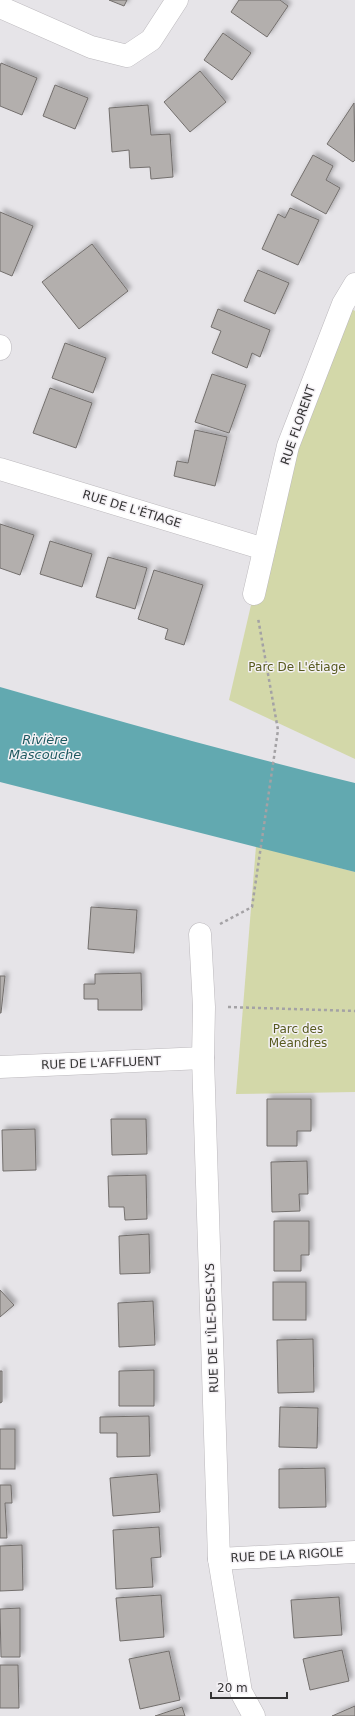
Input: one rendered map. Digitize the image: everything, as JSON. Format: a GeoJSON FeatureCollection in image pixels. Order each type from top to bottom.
{"type":"FeatureCollection","features":[{"type":"Feature","properties":{"kind":"street"},"geometry":{"type":"LineString","coordinates":[[0,8],[91,47],[127,56],[151,40],[177,0]]}},
{"type":"Feature","properties":{"kind":"street","name":"RUE FLORENT"},"geometry":{"type":"LineString","coordinates":[[254,594],[288,446],[343,304],[355,284]]}},
{"type":"Feature","properties":{"kind":"street","name":"RUE DE L'ÉTIAGE"},"geometry":{"type":"LineString","coordinates":[[0,469],[264,550]]}},
{"type":"Feature","properties":{"kind":"street","name":"RUE DE L'ÎLE-DES-LYS"},"geometry":{"type":"LineString","coordinates":[[200,934],[204,1007],[203,1058],[219,1559],[241,1692],[254,1716]]}},
{"type":"Feature","properties":{"kind":"street","name":"RUE DE L'AFFLUENT"},"geometry":{"type":"LineString","coordinates":[[0,1067],[203,1058]]}},
{"type":"Feature","properties":{"kind":"street","name":"RUE DE LA RIGOLE"},"geometry":{"type":"LineString","coordinates":[[219,1559],[355,1552]]}},
{"type":"Feature","properties":{"kind":"path"},"geometry":{"type":"LineString","coordinates":[[200,934],[252,907],[278,730],[254,594]]}},
{"type":"Feature","properties":{"kind":"path"},"geometry":{"type":"LineString","coordinates":[[204,1007],[355,1011]]}},
{"type":"Feature","properties":{"kind":"green space","name":"Parc De L'étiage"},"geometry":{"type":"Polygon","coordinates":[[[343,304],[355,311],[355,759],[229,700],[264,549],[343,304]]]}},
{"type":"Feature","properties":{"kind":"green space","name":"Parc des Méandres"},"geometry":{"type":"Polygon","coordinates":[[[256,846],[355,872],[355,1092],[236,1094],[256,846]]]}},
{"type":"Feature","properties":{"kind":"water","name":"Rivière Mascouche"},"geometry":{"type":"Polygon","coordinates":[[[0,687],[177,737],[355,783],[355,872],[0,782],[0,687]]]}},
{"type":"Feature","properties":{"kind":"building"},"geometry":{"type":"Polygon","coordinates":[[[109,0],[127,0],[124,6],[109,0]]]}},
{"type":"Feature","properties":{"kind":"building"},"geometry":{"type":"Polygon","coordinates":[[[239,0],[280,0],[288,6],[267,37],[231,12],[239,0]]]}},
{"type":"Feature","properties":{"kind":"building"},"geometry":{"type":"Polygon","coordinates":[[[223,33],[251,53],[232,80],[204,60],[223,33]]]}},
{"type":"Feature","properties":{"kind":"building"},"geometry":{"type":"Polygon","coordinates":[[[1,63],[37,78],[22,115],[0,106],[1,63]]]}},
{"type":"Feature","properties":{"kind":"building"},"geometry":{"type":"Polygon","coordinates":[[[200,71],[226,102],[190,132],[164,102],[200,71]]]}},
{"type":"Feature","properties":{"kind":"building"},"geometry":{"type":"Polygon","coordinates":[[[55,85],[88,98],[75,129],[43,116],[55,85]]]}},
{"type":"Feature","properties":{"kind":"building"},"geometry":{"type":"Polygon","coordinates":[[[354,103],[355,160],[353,162],[327,144],[354,103]]]}},
{"type":"Feature","properties":{"kind":"building"},"geometry":{"type":"Polygon","coordinates":[[[148,105],[151,135],[170,134],[173,177],[151,179],[150,167],[130,168],[129,150],[112,152],[109,108],[148,105]]]}},
{"type":"Feature","properties":{"kind":"building"},"geometry":{"type":"Polygon","coordinates":[[[313,155],[333,166],[326,180],[340,188],[326,214],[291,195],[313,155]]]}},
{"type":"Feature","properties":{"kind":"building"},"geometry":{"type":"Polygon","coordinates":[[[290,208],[319,220],[298,265],[262,249],[278,214],[285,218],[290,208]]]}},
{"type":"Feature","properties":{"kind":"building"},"geometry":{"type":"Polygon","coordinates":[[[0,212],[33,226],[12,276],[0,271],[0,212]]]}},
{"type":"Feature","properties":{"kind":"building"},"geometry":{"type":"Polygon","coordinates":[[[92,244],[128,291],[79,329],[42,282],[92,244]]]}},
{"type":"Feature","properties":{"kind":"building"},"geometry":{"type":"Polygon","coordinates":[[[258,270],[289,283],[275,314],[244,301],[258,270]]]}},
{"type":"Feature","properties":{"kind":"building"},"geometry":{"type":"Polygon","coordinates":[[[218,309],[270,330],[260,357],[252,353],[247,368],[212,353],[221,331],[211,327],[218,309]]]}},
{"type":"Feature","properties":{"kind":"building"},"geometry":{"type":"Polygon","coordinates":[[[65,343],[106,358],[93,393],[52,378],[65,343]]]}},
{"type":"Feature","properties":{"kind":"building"},"geometry":{"type":"Polygon","coordinates":[[[212,374],[246,385],[229,433],[195,422],[212,374]]]}},
{"type":"Feature","properties":{"kind":"building"},"geometry":{"type":"Polygon","coordinates":[[[50,388],[92,403],[76,448],[33,433],[50,388]]]}},
{"type":"Feature","properties":{"kind":"building"},"geometry":{"type":"Polygon","coordinates":[[[195,430],[227,437],[215,486],[174,476],[177,461],[188,463],[195,430]]]}},
{"type":"Feature","properties":{"kind":"building"},"geometry":{"type":"Polygon","coordinates":[[[0,524],[34,535],[20,575],[0,568],[0,524]]]}},
{"type":"Feature","properties":{"kind":"building"},"geometry":{"type":"Polygon","coordinates":[[[50,541],[92,554],[82,587],[40,574],[50,541]]]}},
{"type":"Feature","properties":{"kind":"building"},"geometry":{"type":"Polygon","coordinates":[[[108,557],[147,568],[135,609],[96,597],[108,557]]]}},
{"type":"Feature","properties":{"kind":"building"},"geometry":{"type":"Polygon","coordinates":[[[154,570],[203,585],[184,645],[165,639],[168,629],[138,619],[154,570]]]}},
{"type":"Feature","properties":{"kind":"building"},"geometry":{"type":"Polygon","coordinates":[[[91,907],[137,910],[134,953],[88,949],[91,907]]]}},
{"type":"Feature","properties":{"kind":"building"},"geometry":{"type":"Polygon","coordinates":[[[141,973],[142,1010],[98,1010],[98,999],[84,999],[84,984],[95,984],[95,974],[141,973]]]}},
{"type":"Feature","properties":{"kind":"building"},"geometry":{"type":"Polygon","coordinates":[[[0,976],[5,976],[1,1013],[0,1013],[0,976]]]}},
{"type":"Feature","properties":{"kind":"building"},"geometry":{"type":"Polygon","coordinates":[[[267,1099],[311,1099],[311,1131],[297,1131],[297,1146],[267,1146],[267,1099]]]}},
{"type":"Feature","properties":{"kind":"building"},"geometry":{"type":"Polygon","coordinates":[[[111,1119],[146,1119],[147,1154],[112,1155],[111,1119]]]}},
{"type":"Feature","properties":{"kind":"building"},"geometry":{"type":"Polygon","coordinates":[[[35,1129],[36,1170],[3,1171],[2,1130],[35,1129]]]}},
{"type":"Feature","properties":{"kind":"building"},"geometry":{"type":"Polygon","coordinates":[[[307,1161],[308,1194],[299,1194],[300,1211],[272,1212],[271,1162],[307,1161]]]}},
{"type":"Feature","properties":{"kind":"building"},"geometry":{"type":"Polygon","coordinates":[[[146,1175],[147,1219],[125,1220],[124,1207],[109,1207],[108,1176],[146,1175]]]}},
{"type":"Feature","properties":{"kind":"building"},"geometry":{"type":"Polygon","coordinates":[[[274,1221],[309,1221],[309,1255],[301,1255],[301,1271],[274,1271],[274,1221]]]}},
{"type":"Feature","properties":{"kind":"building"},"geometry":{"type":"Polygon","coordinates":[[[149,1234],[150,1273],[120,1274],[119,1236],[149,1234]]]}},
{"type":"Feature","properties":{"kind":"building"},"geometry":{"type":"Polygon","coordinates":[[[273,1282],[306,1282],[306,1320],[273,1320],[273,1282]]]}},
{"type":"Feature","properties":{"kind":"building"},"geometry":{"type":"Polygon","coordinates":[[[0,1290],[14,1305],[0,1317],[0,1290]]]}},
{"type":"Feature","properties":{"kind":"building"},"geometry":{"type":"Polygon","coordinates":[[[153,1301],[155,1345],[119,1347],[118,1303],[153,1301]]]}},
{"type":"Feature","properties":{"kind":"building"},"geometry":{"type":"Polygon","coordinates":[[[313,1339],[314,1392],[278,1393],[277,1340],[313,1339]]]}},
{"type":"Feature","properties":{"kind":"building"},"geometry":{"type":"Polygon","coordinates":[[[154,1370],[154,1406],[119,1406],[119,1371],[154,1370]]]}},
{"type":"Feature","properties":{"kind":"building"},"geometry":{"type":"Polygon","coordinates":[[[0,1371],[2,1371],[2,1402],[0,1403],[0,1371]]]}},
{"type":"Feature","properties":{"kind":"building"},"geometry":{"type":"Polygon","coordinates":[[[280,1407],[318,1408],[317,1448],[279,1447],[280,1407]]]}},
{"type":"Feature","properties":{"kind":"building"},"geometry":{"type":"Polygon","coordinates":[[[149,1416],[150,1456],[117,1457],[117,1433],[100,1433],[100,1417],[149,1416]]]}},
{"type":"Feature","properties":{"kind":"building"},"geometry":{"type":"Polygon","coordinates":[[[0,1429],[15,1429],[15,1469],[0,1469],[0,1429]]]}},
{"type":"Feature","properties":{"kind":"building"},"geometry":{"type":"Polygon","coordinates":[[[325,1468],[326,1507],[279,1508],[279,1469],[325,1468]]]}},
{"type":"Feature","properties":{"kind":"building"},"geometry":{"type":"Polygon","coordinates":[[[157,1474],[160,1512],[113,1516],[110,1478],[157,1474]]]}},
{"type":"Feature","properties":{"kind":"building"},"geometry":{"type":"Polygon","coordinates":[[[0,1485],[11,1485],[12,1503],[5,1503],[7,1538],[0,1538],[0,1485]]]}},
{"type":"Feature","properties":{"kind":"building"},"geometry":{"type":"Polygon","coordinates":[[[159,1527],[161,1557],[151,1558],[153,1587],[116,1589],[113,1530],[159,1527]]]}},
{"type":"Feature","properties":{"kind":"building"},"geometry":{"type":"Polygon","coordinates":[[[22,1545],[23,1590],[0,1591],[0,1546],[22,1545]]]}},
{"type":"Feature","properties":{"kind":"building"},"geometry":{"type":"Polygon","coordinates":[[[161,1595],[164,1637],[120,1641],[116,1598],[161,1595]]]}},
{"type":"Feature","properties":{"kind":"building"},"geometry":{"type":"Polygon","coordinates":[[[339,1597],[342,1635],[294,1638],[291,1600],[339,1597]]]}},
{"type":"Feature","properties":{"kind":"building"},"geometry":{"type":"Polygon","coordinates":[[[20,1608],[20,1657],[1,1657],[0,1609],[20,1608]]]}},
{"type":"Feature","properties":{"kind":"building"},"geometry":{"type":"Polygon","coordinates":[[[342,1650],[349,1681],[310,1690],[303,1659],[342,1650]]]}},
{"type":"Feature","properties":{"kind":"building"},"geometry":{"type":"Polygon","coordinates":[[[169,1651],[180,1700],[140,1709],[129,1659],[169,1651]]]}},
{"type":"Feature","properties":{"kind":"building"},"geometry":{"type":"Polygon","coordinates":[[[0,1665],[18,1665],[19,1708],[0,1708],[0,1665]]]}},
{"type":"Feature","properties":{"kind":"building"},"geometry":{"type":"Polygon","coordinates":[[[355,1706],[355,1716],[332,1716],[355,1706]]]}},
{"type":"Feature","properties":{"kind":"building"},"geometry":{"type":"Polygon","coordinates":[[[182,1707],[185,1716],[155,1716],[182,1707]]]}}]}
